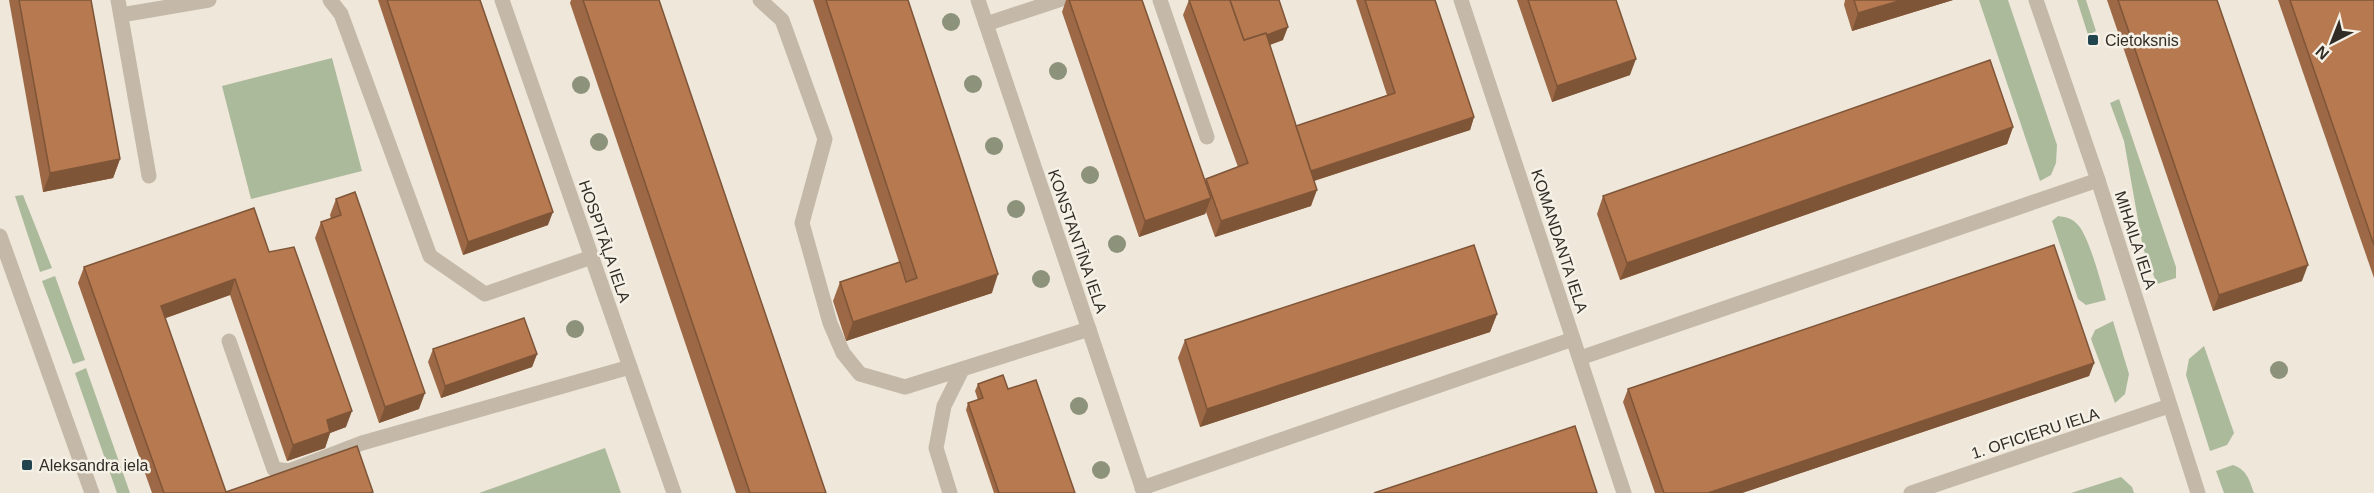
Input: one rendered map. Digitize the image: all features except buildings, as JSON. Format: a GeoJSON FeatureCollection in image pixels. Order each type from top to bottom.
{"type":"FeatureCollection","features":[{"type":"Feature","properties":{"kind":"street"},"geometry":{"type":"LineString","coordinates":[[149,176],[120,8],[209,0]]}},
{"type":"Feature","properties":{"kind":"street"},"geometry":{"type":"LineString","coordinates":[[330,0],[341,14],[430,256],[485,294],[592,257]]}},
{"type":"Feature","properties":{"kind":"street","name":"HOSPITĀĻA IELA"},"geometry":{"type":"LineString","coordinates":[[502,0],[674,493]]}},
{"type":"Feature","properties":{"kind":"street"},"geometry":{"type":"LineString","coordinates":[[760,0],[782,20],[825,139],[802,223],[830,323],[843,353],[860,374],[905,387],[1089,329]]}},
{"type":"Feature","properties":{"kind":"street","name":"KONSTANTĪNA IELA"},"geometry":{"type":"LineString","coordinates":[[978,0],[1143,490]]}},
{"type":"Feature","properties":{"kind":"street"},"geometry":{"type":"LineString","coordinates":[[986,24],[1059,0]]}},
{"type":"Feature","properties":{"kind":"street"},"geometry":{"type":"LineString","coordinates":[[1160,0],[1207,137]]}},
{"type":"Feature","properties":{"kind":"street","name":"KOMANDANTA IELA"},"geometry":{"type":"LineString","coordinates":[[1461,0],[1624,493]]}},
{"type":"Feature","properties":{"kind":"street","name":"MIHAILA IELA"},"geometry":{"type":"LineString","coordinates":[[2036,0],[2098,180],[2198,493]]}},
{"type":"Feature","properties":{"kind":"street"},"geometry":{"type":"LineString","coordinates":[[1580,358],[2098,180]]}},
{"type":"Feature","properties":{"kind":"street"},"geometry":{"type":"LineString","coordinates":[[0,236],[92,493]]}},
{"type":"Feature","properties":{"kind":"street"},"geometry":{"type":"LineString","coordinates":[[1143,490],[1573,339]]}},
{"type":"Feature","properties":{"kind":"street"},"geometry":{"type":"LineString","coordinates":[[229,341],[274,469],[289,471],[362,443],[630,367]]}},
{"type":"Feature","properties":{"kind":"street"},"geometry":{"type":"LineString","coordinates":[[950,493],[936,448],[944,406],[962,370]]}},
{"type":"Feature","properties":{"kind":"street","name":"1. OFICIERU IELA"},"geometry":{"type":"LineString","coordinates":[[1911,493],[2169,406]]}},
{"type":"Feature","properties":{"kind":"green space"},"geometry":{"type":"Polygon","coordinates":[[[1979,0],[2008,0],[2057,145],[2056,163],[2051,175],[2040,181],[1979,0]]]}},
{"type":"Feature","properties":{"kind":"green space"},"geometry":{"type":"Polygon","coordinates":[[[2077,0],[2086,0],[2096,31],[2088,35],[2077,0]]]}},
{"type":"Feature","properties":{"kind":"green space"},"geometry":{"type":"Polygon","coordinates":[[[332,58],[362,171],[251,199],[222,86],[332,58]]]}},
{"type":"Feature","properties":{"kind":"green space"},"geometry":{"type":"Polygon","coordinates":[[[2119,99],[2176,267],[2176,278],[2157,284],[2143,248],[2124,141],[2110,103],[2119,99]]]}},
{"type":"Feature","properties":{"kind":"green space"},"geometry":{"type":"Polygon","coordinates":[[[23,195],[52,268],[40,272],[15,196],[23,195]]]}},
{"type":"Feature","properties":{"kind":"green space"},"geometry":{"type":"Polygon","coordinates":[[[2058,216],[2072,220],[2081,228],[2094,258],[2106,300],[2086,305],[2078,299],[2052,221],[2058,216]]]}},
{"type":"Feature","properties":{"kind":"green space"},"geometry":{"type":"Polygon","coordinates":[[[55,276],[85,360],[73,364],[42,281],[55,276]]]}},
{"type":"Feature","properties":{"kind":"green space"},"geometry":{"type":"Polygon","coordinates":[[[2113,321],[2129,374],[2125,394],[2115,403],[2091,339],[2095,330],[2113,321]]]}},
{"type":"Feature","properties":{"kind":"green space"},"geometry":{"type":"Polygon","coordinates":[[[2204,346],[2234,433],[2227,445],[2210,451],[2186,375],[2189,359],[2204,346]]]}},
{"type":"Feature","properties":{"kind":"green space"},"geometry":{"type":"Polygon","coordinates":[[[86,368],[130,493],[117,493],[75,373],[86,368]]]}},
{"type":"Feature","properties":{"kind":"green space"},"geometry":{"type":"Polygon","coordinates":[[[605,448],[621,493],[479,493],[605,448]]]}},
{"type":"Feature","properties":{"kind":"green space"},"geometry":{"type":"Polygon","coordinates":[[[2233,465],[2244,472],[2254,493],[2224,493],[2216,471],[2233,465]]]}},
{"type":"Feature","properties":{"kind":"green space"},"geometry":{"type":"Polygon","coordinates":[[[2121,477],[2132,487],[2134,493],[2071,493],[2121,477]]]}},
{"type":"Feature","properties":{"kind":"place","name":"Cietoksnis"},"geometry":{"type":"Point","coordinates":[2093,40]}},
{"type":"Feature","properties":{"kind":"place","name":"Aleksandra iela"},"geometry":{"type":"Point","coordinates":[27,465]}}]}
